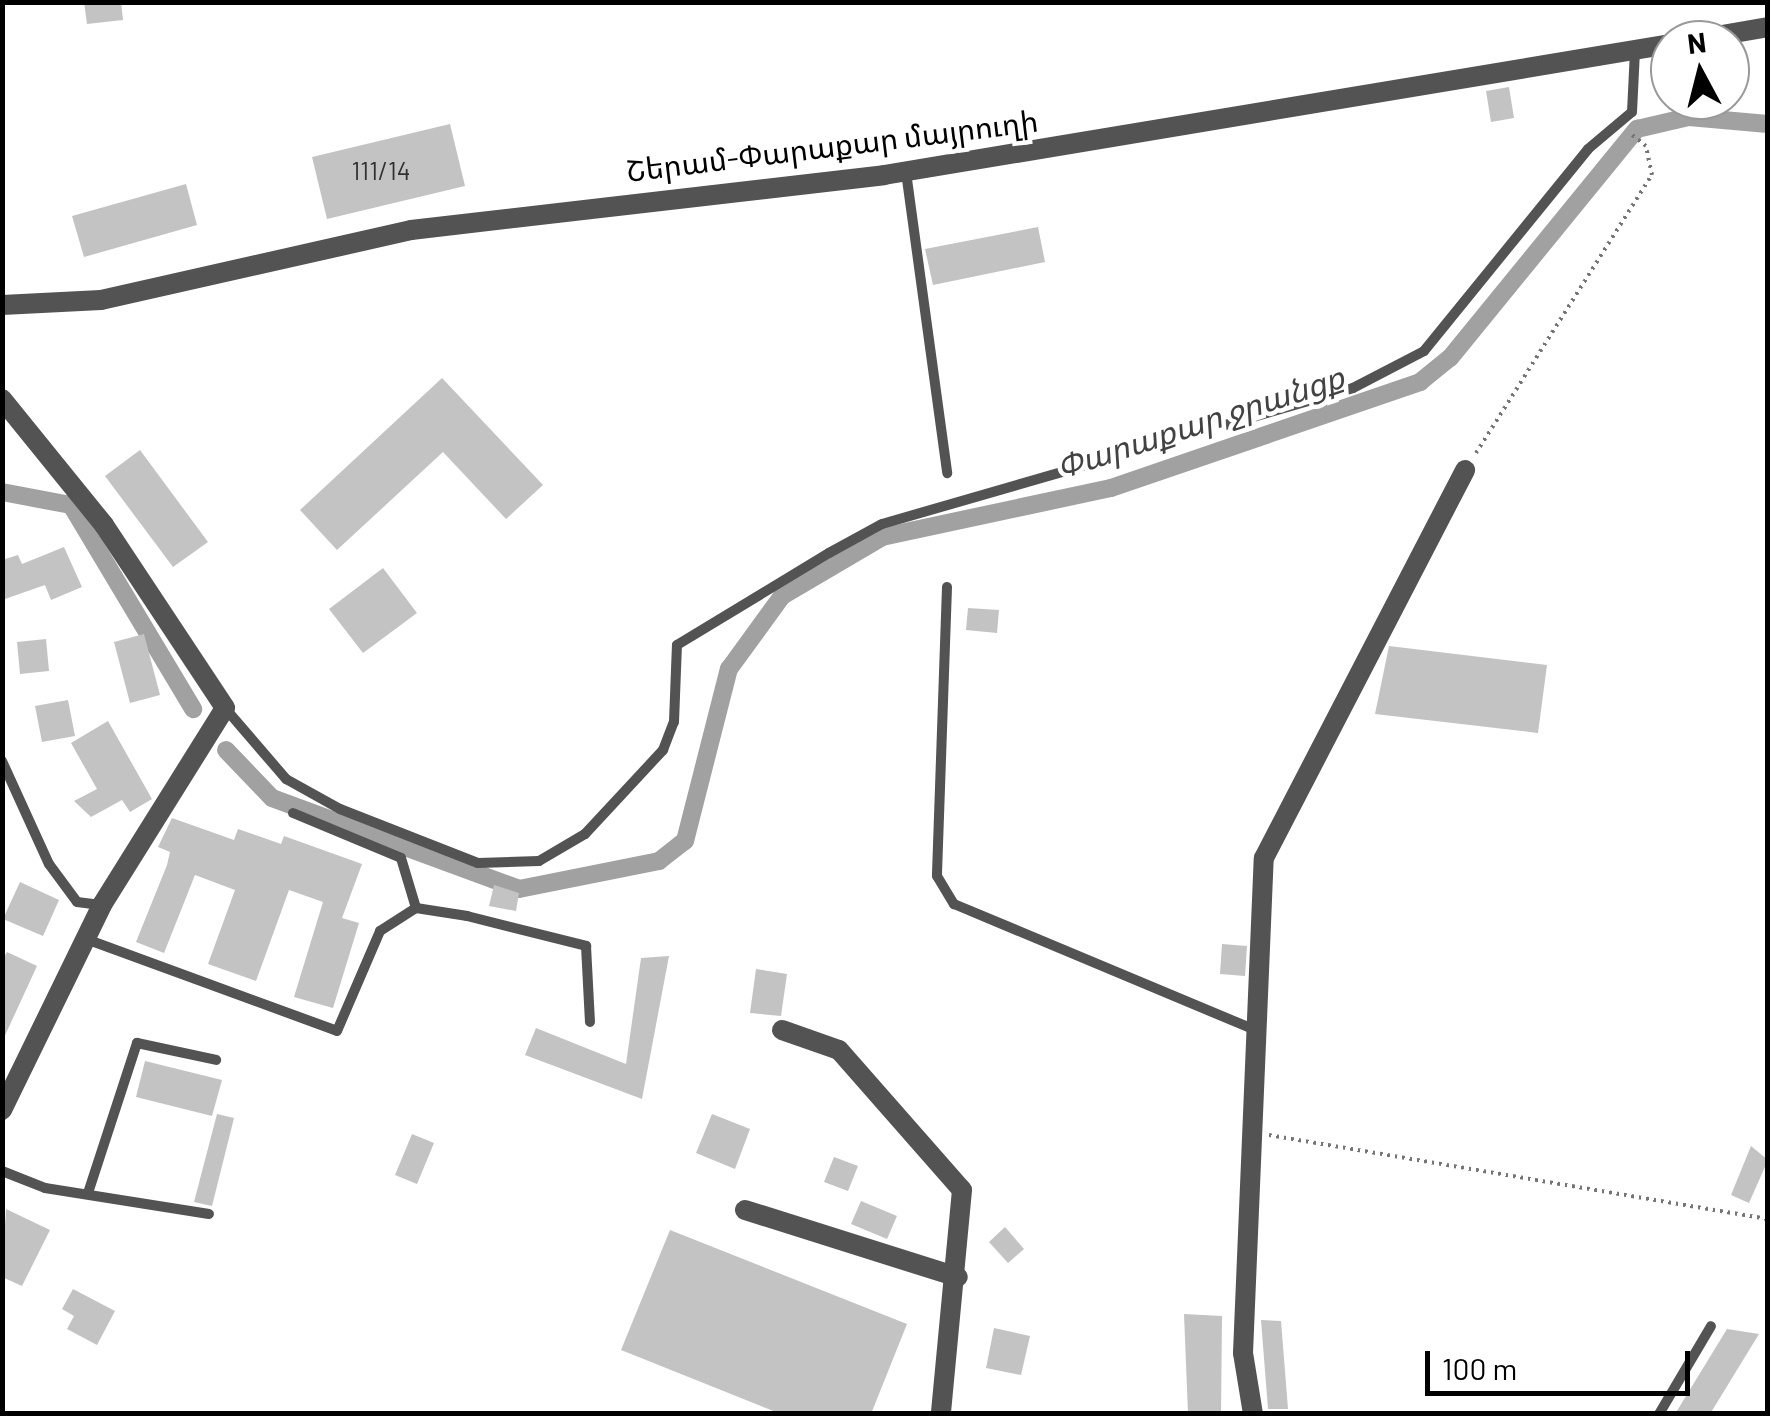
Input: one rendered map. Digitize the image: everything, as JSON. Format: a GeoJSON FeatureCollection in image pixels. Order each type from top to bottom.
{"type":"FeatureCollection","features":[{"type":"Feature","properties":{"kind":"street","name":"Շերամ-Փարաքար մայրուղի"},"geometry":{"type":"LineString","coordinates":[[2,306],[101,300],[411,230],[906,171],[1650,47]]}},
{"type":"Feature","properties":{"kind":"street"},"geometry":{"type":"LineString","coordinates":[[2,399],[104,525],[225,708],[102,905],[2,1110]]}},
{"type":"Feature","properties":{"kind":"street"},"geometry":{"type":"LineString","coordinates":[[1253,1414],[1243,1354],[1264,858],[1466,470]]}},
{"type":"Feature","properties":{"kind":"street"},"geometry":{"type":"LineString","coordinates":[[782,1030],[839,1050],[962,1190],[958,1278],[941,1414]]}},
{"type":"Feature","properties":{"kind":"street"},"geometry":{"type":"LineString","coordinates":[[745,1210],[958,1278]]}},
{"type":"Feature","properties":{"kind":"lane"},"geometry":{"type":"LineString","coordinates":[[225,708],[286,779],[340,809],[478,863],[538,861],[584,834],[664,750],[674,722],[677,645],[882,524],[1110,466],[1387,374],[1424,350],[1588,148],[1620,125],[1638,95],[1635,50]]}},
{"type":"Feature","properties":{"kind":"lane"},"geometry":{"type":"LineString","coordinates":[[906,171],[948,473]]}},
{"type":"Feature","properties":{"kind":"lane"},"geometry":{"type":"LineString","coordinates":[[947,588],[937,876],[954,904],[1258,1031]]}},
{"type":"Feature","properties":{"kind":"lane"},"geometry":{"type":"LineString","coordinates":[[2,762],[49,864],[76,902],[102,905]]}},
{"type":"Feature","properties":{"kind":"lane"},"geometry":{"type":"LineString","coordinates":[[293,813],[402,858],[416,908]]}},
{"type":"Feature","properties":{"kind":"lane"},"geometry":{"type":"LineString","coordinates":[[86,939],[337,1031],[380,931],[416,908],[586,946],[590,1022]]}},
{"type":"Feature","properties":{"kind":"lane"},"geometry":{"type":"LineString","coordinates":[[88,1193],[137,1044],[216,1060]]}},
{"type":"Feature","properties":{"kind":"lane"},"geometry":{"type":"LineString","coordinates":[[2,1171],[88,1193],[209,1214]]}},
{"type":"Feature","properties":{"kind":"lane"},"geometry":{"type":"LineString","coordinates":[[1658,1414],[1711,1326]]}},
{"type":"Feature","properties":{"kind":"path"},"geometry":{"type":"LineString","coordinates":[[1466,470],[1652,175],[1646,146],[1620,125]]}},
{"type":"Feature","properties":{"kind":"path"},"geometry":{"type":"LineString","coordinates":[[1254,1132],[1768,1218]]}},
{"type":"Feature","properties":{"kind":"building"},"geometry":{"type":"Polygon","coordinates":[[[84,2],[121,2],[123,20],[87,24],[84,2]]]}},
{"type":"Feature","properties":{"kind":"building"},"geometry":{"type":"Polygon","coordinates":[[[1509,87],[1514,118],[1491,122],[1486,91],[1509,87]]]}},
{"type":"Feature","properties":{"kind":"building"},"geometry":{"type":"Polygon","coordinates":[[[450,124],[465,186],[327,219],[312,157],[450,124]]]}},
{"type":"Feature","properties":{"kind":"building"},"geometry":{"type":"Polygon","coordinates":[[[186,184],[197,225],[84,257],[72,216],[186,184]]]}},
{"type":"Feature","properties":{"kind":"building"},"geometry":{"type":"Polygon","coordinates":[[[1038,227],[1045,262],[933,285],[925,249],[1038,227]]]}},
{"type":"Feature","properties":{"kind":"building"},"geometry":{"type":"Polygon","coordinates":[[[442,378],[543,485],[506,519],[443,452],[337,550],[300,510],[442,378]]]}},
{"type":"Feature","properties":{"kind":"building"},"geometry":{"type":"Polygon","coordinates":[[[140,450],[208,542],[173,567],[105,476],[140,450]]]}},
{"type":"Feature","properties":{"kind":"building"},"geometry":{"type":"Polygon","coordinates":[[[64,547],[82,587],[51,600],[45,585],[2,600],[2,560],[18,555],[22,564],[64,547]]]}},
{"type":"Feature","properties":{"kind":"building"},"geometry":{"type":"Polygon","coordinates":[[[383,568],[417,613],[363,653],[329,609],[383,568]]]}},
{"type":"Feature","properties":{"kind":"building"},"geometry":{"type":"Polygon","coordinates":[[[968,608],[999,610],[997,633],[966,630],[968,608]]]}},
{"type":"Feature","properties":{"kind":"building"},"geometry":{"type":"Polygon","coordinates":[[[144,634],[160,695],[130,703],[114,642],[144,634]]]}},
{"type":"Feature","properties":{"kind":"building"},"geometry":{"type":"Polygon","coordinates":[[[46,639],[49,671],[20,674],[17,642],[46,639]]]}},
{"type":"Feature","properties":{"kind":"building"},"geometry":{"type":"Polygon","coordinates":[[[1389,646],[1547,665],[1538,733],[1375,714],[1389,646]]]}},
{"type":"Feature","properties":{"kind":"building"},"geometry":{"type":"Polygon","coordinates":[[[68,700],[75,736],[42,742],[35,706],[68,700]]]}},
{"type":"Feature","properties":{"kind":"building"},"geometry":{"type":"Polygon","coordinates":[[[108,721],[152,799],[130,812],[122,800],[91,817],[74,801],[97,789],[71,743],[108,721]]]}},
{"type":"Feature","properties":{"kind":"building"},"geometry":{"type":"Polygon","coordinates":[[[172,818],[234,840],[238,829],[281,844],[284,836],[362,864],[342,918],[359,923],[333,1008],[294,997],[323,902],[289,890],[256,981],[208,964],[235,890],[195,875],[164,953],[136,942],[167,865],[170,852],[158,847],[172,818]]]}},
{"type":"Feature","properties":{"kind":"building"},"geometry":{"type":"Polygon","coordinates":[[[20,882],[59,900],[43,936],[3,919],[20,882]]]}},
{"type":"Feature","properties":{"kind":"building"},"geometry":{"type":"Polygon","coordinates":[[[494,885],[519,893],[516,911],[489,906],[494,885]]]}},
{"type":"Feature","properties":{"kind":"building"},"geometry":{"type":"Polygon","coordinates":[[[1222,944],[1247,946],[1245,976],[1220,974],[1222,944]]]}},
{"type":"Feature","properties":{"kind":"building"},"geometry":{"type":"Polygon","coordinates":[[[7,952],[37,966],[2,1042],[2,961],[7,952]]]}},
{"type":"Feature","properties":{"kind":"building"},"geometry":{"type":"Polygon","coordinates":[[[669,956],[642,1099],[525,1055],[536,1028],[626,1064],[641,958],[669,956]]]}},
{"type":"Feature","properties":{"kind":"building"},"geometry":{"type":"Polygon","coordinates":[[[756,969],[787,974],[781,1016],[750,1013],[756,969]]]}},
{"type":"Feature","properties":{"kind":"building"},"geometry":{"type":"Polygon","coordinates":[[[145,1061],[222,1080],[212,1116],[136,1097],[145,1061]]]}},
{"type":"Feature","properties":{"kind":"building"},"geometry":{"type":"Polygon","coordinates":[[[217,1114],[234,1118],[212,1206],[194,1202],[217,1114]]]}},
{"type":"Feature","properties":{"kind":"building"},"geometry":{"type":"Polygon","coordinates":[[[712,1114],[750,1129],[735,1169],[696,1153],[712,1114]]]}},
{"type":"Feature","properties":{"kind":"building"},"geometry":{"type":"Polygon","coordinates":[[[412,1134],[434,1143],[417,1184],[395,1175],[412,1134]]]}},
{"type":"Feature","properties":{"kind":"building"},"geometry":{"type":"Polygon","coordinates":[[[1751,1146],[1768,1160],[1749,1203],[1731,1195],[1751,1146]]]}},
{"type":"Feature","properties":{"kind":"building"},"geometry":{"type":"Polygon","coordinates":[[[834,1157],[858,1166],[848,1191],[824,1182],[834,1157]]]}},
{"type":"Feature","properties":{"kind":"building"},"geometry":{"type":"Polygon","coordinates":[[[861,1201],[897,1216],[887,1239],[851,1224],[861,1201]]]}},
{"type":"Feature","properties":{"kind":"building"},"geometry":{"type":"Polygon","coordinates":[[[6,1209],[50,1230],[22,1286],[2,1277],[6,1209]]]}},
{"type":"Feature","properties":{"kind":"building"},"geometry":{"type":"Polygon","coordinates":[[[1005,1227],[1024,1249],[1008,1263],[989,1242],[1005,1227]]]}},
{"type":"Feature","properties":{"kind":"building"},"geometry":{"type":"Polygon","coordinates":[[[670,1230],[907,1324],[871,1414],[781,1414],[621,1350],[670,1230]]]}},
{"type":"Feature","properties":{"kind":"building"},"geometry":{"type":"Polygon","coordinates":[[[73,1289],[115,1311],[97,1345],[67,1329],[74,1316],[62,1309],[73,1289]]]}},
{"type":"Feature","properties":{"kind":"building"},"geometry":{"type":"Polygon","coordinates":[[[1184,1314],[1222,1316],[1221,1414],[1188,1414],[1184,1314]]]}},
{"type":"Feature","properties":{"kind":"building"},"geometry":{"type":"Polygon","coordinates":[[[1261,1320],[1281,1321],[1288,1409],[1268,1409],[1261,1320]]]}},
{"type":"Feature","properties":{"kind":"building"},"geometry":{"type":"Polygon","coordinates":[[[994,1328],[1030,1336],[1021,1375],[986,1368],[994,1328]]]}},
{"type":"Feature","properties":{"kind":"building"},"geometry":{"type":"Polygon","coordinates":[[[1727,1329],[1759,1334],[1710,1414],[1675,1414],[1727,1329]]]}},
{"type":"Feature","properties":{"kind":"waterway","name":"Փարաքար ջրանցք"},"geometry":{"type":"LineString","coordinates":[[226,750],[272,798],[519,889],[659,861],[685,841],[729,669],[782,596],[882,537],[1111,488],[1420,382],[1450,358],[1637,129],[1689,117],[1768,124]]}},
{"type":"Feature","properties":{"kind":"waterway","name":"Փարաքար ջրանցք"},"geometry":{"type":"LineString","coordinates":[[2,492],[71,505],[193,709]]}}]}
